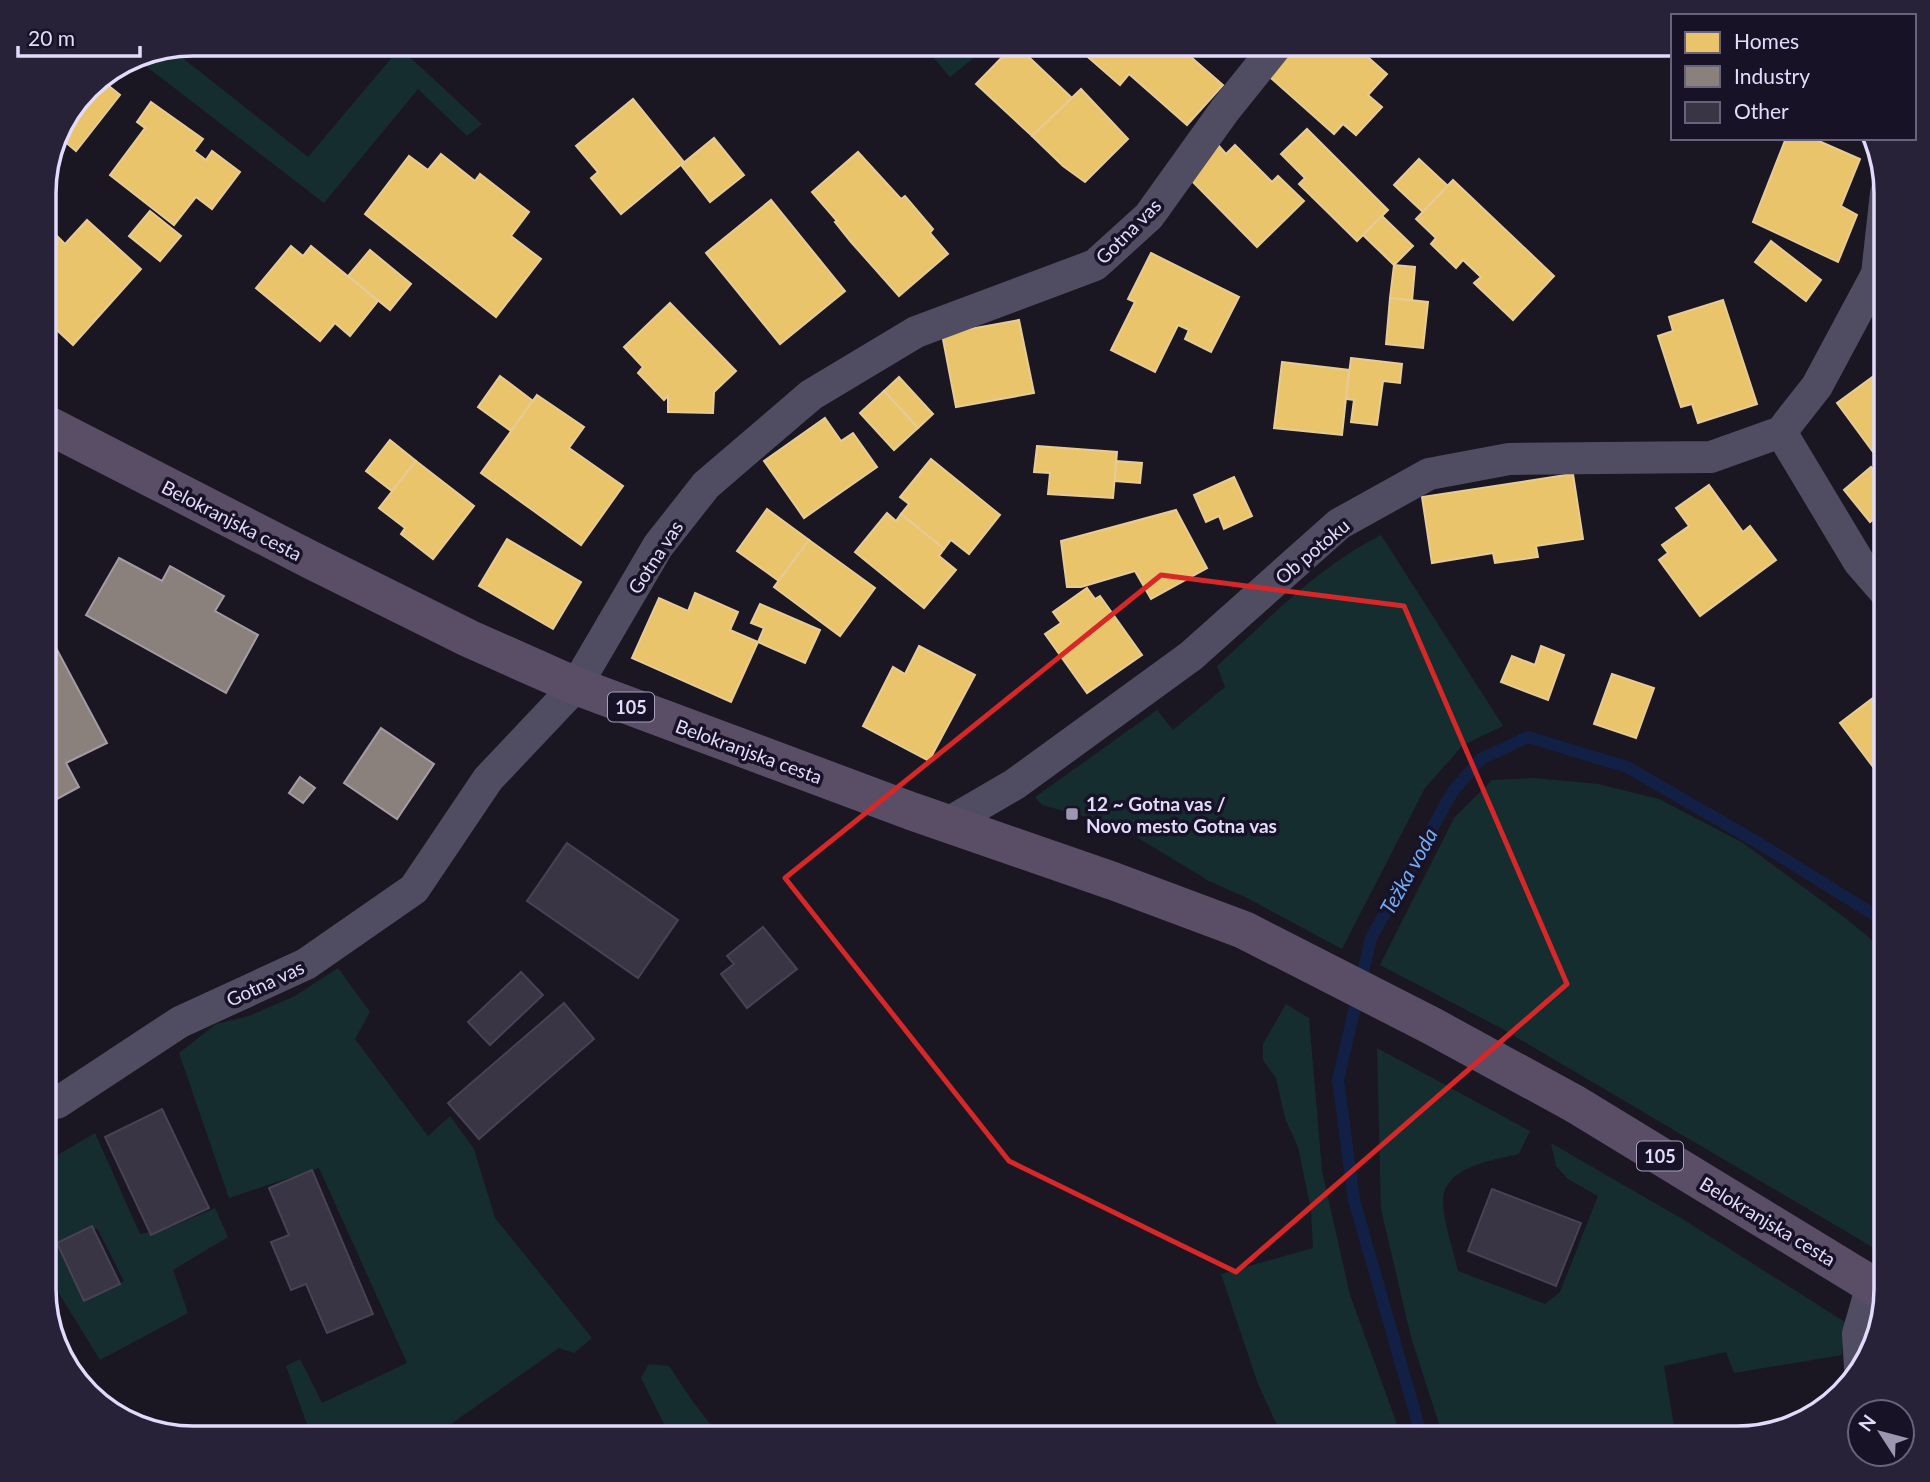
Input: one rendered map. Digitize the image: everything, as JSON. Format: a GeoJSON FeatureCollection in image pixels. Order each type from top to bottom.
{"type":"FeatureCollection","features":[{"type":"Feature","properties":{"kind":"main road","name":"Belokranjska cesta"},"geometry":{"type":"LineString","coordinates":[[56,428],[470,639],[576,686],[1244,930],[1432,1026],[1575,1104],[1874,1287]]}},
{"type":"Feature","properties":{"kind":"street","name":"Gotna vas"},"geometry":{"type":"LineString","coordinates":[[57,1103],[180,1022],[306,964],[414,888],[488,779],[576,686],[658,547],[706,485],[811,395],[916,332],[1095,265],[1149,216],[1225,110],[1268,56]]}},
{"type":"Feature","properties":{"kind":"street"},"geometry":{"type":"LineString","coordinates":[[1874,285],[1817,386],[1781,432],[1859,562],[1874,579]]}},
{"type":"Feature","properties":{"kind":"street","name":"Ob potoku"},"geometry":{"type":"LineString","coordinates":[[948,823],[1015,784],[1191,656],[1339,524],[1429,474],[1509,459],[1711,457],[1781,432]]}},
{"type":"Feature","properties":{"kind":"street"},"geometry":{"type":"LineString","coordinates":[[1859,1352],[1858,1334],[1874,1298]]}},
{"type":"Feature","properties":{"kind":"highlighted area"},"geometry":{"type":"Polygon","coordinates":[[[1161,575],[1404,606],[1567,984],[1236,1272],[1009,1161],[785,878],[1161,575]]]}},
{"type":"Feature","properties":{"kind":"green space"},"geometry":{"type":"Polygon","coordinates":[[[393,56],[409,56],[482,124],[467,136],[418,89],[324,203],[144,65],[181,57],[308,157],[393,56]]]}},
{"type":"Feature","properties":{"kind":"green space"},"geometry":{"type":"Polygon","coordinates":[[[932,56],[976,56],[950,77],[932,56]]]}},
{"type":"Feature","properties":{"kind":"green space"},"geometry":{"type":"Polygon","coordinates":[[[1381,535],[1503,726],[1463,745],[1425,788],[1342,949],[1247,898],[1209,881],[1117,825],[1042,805],[1035,797],[1157,710],[1173,730],[1225,687],[1217,666],[1315,578],[1357,548],[1381,535]]]}},
{"type":"Feature","properties":{"kind":"green space"},"geometry":{"type":"Polygon","coordinates":[[[1535,778],[1598,784],[1659,799],[1743,843],[1874,942],[1874,1248],[1499,1027],[1380,965],[1454,818],[1492,780],[1535,778]]]}},
{"type":"Feature","properties":{"kind":"green space"},"geometry":{"type":"Polygon","coordinates":[[[338,968],[370,1012],[355,1039],[428,1136],[450,1116],[474,1149],[495,1218],[592,1338],[574,1353],[559,1348],[448,1426],[308,1426],[286,1366],[300,1359],[322,1403],[407,1363],[319,1168],[229,1198],[179,1053],[216,1024],[249,1016],[295,996],[338,968]]]}},
{"type":"Feature","properties":{"kind":"green space"},"geometry":{"type":"Polygon","coordinates":[[[1286,1004],[1309,1018],[1322,1171],[1350,1295],[1398,1426],[1277,1426],[1258,1384],[1221,1274],[1313,1248],[1311,1210],[1298,1147],[1285,1118],[1276,1078],[1263,1060],[1263,1044],[1286,1004]]]}},
{"type":"Feature","properties":{"kind":"green space"},"geometry":{"type":"Polygon","coordinates":[[[1377,1048],[1530,1131],[1519,1154],[1471,1167],[1460,1173],[1445,1190],[1445,1218],[1458,1271],[1545,1304],[1560,1292],[1598,1196],[1568,1179],[1556,1166],[1551,1143],[1684,1220],[1845,1322],[1842,1355],[1734,1373],[1726,1352],[1664,1366],[1674,1426],[1441,1426],[1411,1337],[1381,1209],[1377,1048]]]}},
{"type":"Feature","properties":{"kind":"green space"},"geometry":{"type":"Polygon","coordinates":[[[95,1133],[140,1234],[171,1227],[215,1208],[228,1237],[173,1270],[188,1313],[100,1360],[56,1288],[56,1156],[95,1133]],[[97,1228],[58,1243],[85,1301],[124,1281],[97,1228]]]}},
{"type":"Feature","properties":{"kind":"green space"},"geometry":{"type":"Polygon","coordinates":[[[649,1364],[669,1366],[712,1426],[665,1426],[641,1378],[649,1364]]]}},
{"type":"Feature","properties":{"kind":"building: Homes"},"geometry":{"type":"Polygon","coordinates":[[[1003,56],[1028,56],[1072,98],[1032,136],[976,84],[1003,56]]]}},
{"type":"Feature","properties":{"kind":"building: Homes"},"geometry":{"type":"Polygon","coordinates":[[[1087,56],[1190,56],[1223,85],[1187,125],[1129,74],[1120,85],[1087,56]]]}},
{"type":"Feature","properties":{"kind":"building: Homes"},"geometry":{"type":"Polygon","coordinates":[[[1276,56],[1367,56],[1387,74],[1368,95],[1382,107],[1356,135],[1343,124],[1334,134],[1263,71],[1276,56]]]}},
{"type":"Feature","properties":{"kind":"building: Homes"},"geometry":{"type":"Polygon","coordinates":[[[108,85],[120,95],[76,151],[66,142],[70,132],[84,110],[108,85]]]}},
{"type":"Feature","properties":{"kind":"building: Homes"},"geometry":{"type":"Polygon","coordinates":[[[1081,89],[1128,139],[1085,182],[1063,166],[1032,136],[1081,89]]]}},
{"type":"Feature","properties":{"kind":"building: Homes"},"geometry":{"type":"Polygon","coordinates":[[[633,99],[684,162],[621,214],[591,178],[598,172],[576,146],[633,99]]]}},
{"type":"Feature","properties":{"kind":"building: Homes"},"geometry":{"type":"Polygon","coordinates":[[[151,102],[203,139],[194,151],[206,160],[212,151],[240,172],[212,209],[196,197],[174,225],[110,175],[145,128],[137,122],[151,102]]]}},
{"type":"Feature","properties":{"kind":"building: Homes"},"geometry":{"type":"Polygon","coordinates":[[[1307,129],[1388,210],[1357,241],[1299,184],[1305,178],[1281,154],[1307,129]]]}},
{"type":"Feature","properties":{"kind":"building: Homes"},"geometry":{"type":"Polygon","coordinates":[[[714,138],[744,175],[710,202],[681,165],[714,138]]]}},
{"type":"Feature","properties":{"kind":"building: Homes"},"geometry":{"type":"Polygon","coordinates":[[[1785,140],[1817,140],[1860,159],[1841,206],[1857,215],[1838,262],[1753,222],[1785,140]]]}},
{"type":"Feature","properties":{"kind":"building: Homes"},"geometry":{"type":"Polygon","coordinates":[[[1235,145],[1272,182],[1278,176],[1304,201],[1257,247],[1188,177],[1219,146],[1226,154],[1235,145]]]}},
{"type":"Feature","properties":{"kind":"building: Homes"},"geometry":{"type":"Polygon","coordinates":[[[858,152],[901,199],[905,196],[933,229],[930,233],[948,254],[899,296],[851,242],[812,192],[858,152]]]}},
{"type":"Feature","properties":{"kind":"building: Homes"},"geometry":{"type":"Polygon","coordinates":[[[441,154],[475,181],[480,174],[529,212],[511,236],[541,259],[496,317],[365,214],[409,156],[428,170],[441,154]]]}},
{"type":"Feature","properties":{"kind":"building: Homes"},"geometry":{"type":"Polygon","coordinates":[[[1419,159],[1448,186],[1423,212],[1394,185],[1419,159]]]}},
{"type":"Feature","properties":{"kind":"building: Homes"},"geometry":{"type":"Polygon","coordinates":[[[1453,180],[1554,276],[1513,320],[1474,283],[1481,277],[1463,260],[1456,268],[1431,244],[1436,238],[1416,219],[1453,180]]]}},
{"type":"Feature","properties":{"kind":"building: Homes"},"geometry":{"type":"Polygon","coordinates":[[[771,200],[845,291],[780,344],[706,253],[771,200]]]}},
{"type":"Feature","properties":{"kind":"building: Homes"},"geometry":{"type":"Polygon","coordinates":[[[150,211],[181,236],[160,261],[129,236],[150,211]]]}},
{"type":"Feature","properties":{"kind":"building: Homes"},"geometry":{"type":"Polygon","coordinates":[[[1382,216],[1413,246],[1394,265],[1363,235],[1382,216]]]}},
{"type":"Feature","properties":{"kind":"building: Homes"},"geometry":{"type":"Polygon","coordinates":[[[87,220],[141,269],[73,345],[56,329],[56,235],[65,244],[87,220]]]}},
{"type":"Feature","properties":{"kind":"building: Homes"},"geometry":{"type":"Polygon","coordinates":[[[1771,241],[1821,280],[1806,301],[1755,262],[1771,241]]]}},
{"type":"Feature","properties":{"kind":"building: Homes"},"geometry":{"type":"Polygon","coordinates":[[[291,246],[303,256],[311,246],[378,301],[350,336],[335,323],[320,341],[256,288],[291,246]]]}},
{"type":"Feature","properties":{"kind":"building: Homes"},"geometry":{"type":"Polygon","coordinates":[[[370,250],[411,284],[390,310],[348,276],[370,250]]]}},
{"type":"Feature","properties":{"kind":"building: Homes"},"geometry":{"type":"Polygon","coordinates":[[[1151,253],[1239,297],[1211,352],[1185,339],[1189,330],[1178,325],[1155,372],[1111,350],[1135,302],[1128,299],[1151,253]]]}},
{"type":"Feature","properties":{"kind":"building: Homes"},"geometry":{"type":"Polygon","coordinates":[[[1394,265],[1415,267],[1412,301],[1390,298],[1394,265]]]}},
{"type":"Feature","properties":{"kind":"building: Homes"},"geometry":{"type":"Polygon","coordinates":[[[1390,298],[1428,302],[1423,348],[1386,344],[1390,298]]]}},
{"type":"Feature","properties":{"kind":"building: Homes"},"geometry":{"type":"Polygon","coordinates":[[[1723,300],[1757,404],[1698,423],[1692,404],[1681,407],[1658,336],[1673,331],[1669,317],[1723,300]]]}},
{"type":"Feature","properties":{"kind":"building: Homes"},"geometry":{"type":"Polygon","coordinates":[[[670,303],[736,371],[714,392],[713,413],[668,412],[668,396],[664,400],[638,373],[643,367],[624,347],[670,303]]]}},
{"type":"Feature","properties":{"kind":"building: Homes"},"geometry":{"type":"Polygon","coordinates":[[[1019,320],[1034,393],[956,407],[942,334],[1019,320]]]}},
{"type":"Feature","properties":{"kind":"building: Homes"},"geometry":{"type":"Polygon","coordinates":[[[1351,358],[1402,364],[1400,383],[1383,381],[1377,425],[1351,422],[1354,400],[1346,399],[1351,358]]]}},
{"type":"Feature","properties":{"kind":"building: Homes"},"geometry":{"type":"Polygon","coordinates":[[[1282,362],[1349,370],[1342,435],[1274,428],[1282,362]]]}},
{"type":"Feature","properties":{"kind":"building: Homes"},"geometry":{"type":"Polygon","coordinates":[[[500,376],[533,401],[511,431],[478,407],[500,376]]]}},
{"type":"Feature","properties":{"kind":"building: Homes"},"geometry":{"type":"Polygon","coordinates":[[[1874,376],[1874,453],[1837,403],[1874,376]]]}},
{"type":"Feature","properties":{"kind":"building: Homes"},"geometry":{"type":"Polygon","coordinates":[[[899,377],[933,414],[918,428],[884,391],[899,377]]]}},
{"type":"Feature","properties":{"kind":"building: Homes"},"geometry":{"type":"Polygon","coordinates":[[[884,391],[918,428],[894,450],[860,413],[884,391]]]}},
{"type":"Feature","properties":{"kind":"building: Homes"},"geometry":{"type":"Polygon","coordinates":[[[537,395],[584,427],[569,448],[623,486],[581,545],[481,473],[537,395]]]}},
{"type":"Feature","properties":{"kind":"building: Homes"},"geometry":{"type":"Polygon","coordinates":[[[825,418],[841,441],[853,433],[877,467],[804,518],[764,461],[825,418]]]}},
{"type":"Feature","properties":{"kind":"building: Homes"},"geometry":{"type":"Polygon","coordinates":[[[390,440],[416,461],[392,491],[366,471],[390,440]]]}},
{"type":"Feature","properties":{"kind":"building: Homes"},"geometry":{"type":"Polygon","coordinates":[[[1037,446],[1117,452],[1113,498],[1048,494],[1050,473],[1034,472],[1037,446]]]}},
{"type":"Feature","properties":{"kind":"building: Homes"},"geometry":{"type":"Polygon","coordinates":[[[931,459],[1000,515],[969,554],[951,540],[944,549],[901,514],[909,504],[900,497],[931,459]]]}},
{"type":"Feature","properties":{"kind":"building: Homes"},"geometry":{"type":"Polygon","coordinates":[[[416,461],[474,506],[433,559],[401,534],[405,528],[379,508],[416,461]]]}},
{"type":"Feature","properties":{"kind":"building: Homes"},"geometry":{"type":"Polygon","coordinates":[[[1116,461],[1142,463],[1140,483],[1115,481],[1116,461]]]}},
{"type":"Feature","properties":{"kind":"building: Homes"},"geometry":{"type":"Polygon","coordinates":[[[1871,467],[1874,471],[1874,519],[1870,522],[1844,490],[1871,467]]]}},
{"type":"Feature","properties":{"kind":"building: Homes"},"geometry":{"type":"Polygon","coordinates":[[[1573,474],[1583,539],[1536,546],[1538,557],[1495,563],[1493,553],[1432,563],[1422,497],[1573,474]]]}},
{"type":"Feature","properties":{"kind":"building: Homes"},"geometry":{"type":"Polygon","coordinates":[[[1234,477],[1252,516],[1224,529],[1219,516],[1206,522],[1194,495],[1234,477]]]}},
{"type":"Feature","properties":{"kind":"building: Homes"},"geometry":{"type":"Polygon","coordinates":[[[1709,485],[1743,532],[1750,526],[1776,560],[1700,616],[1659,560],[1668,553],[1662,545],[1689,526],[1676,508],[1709,485]]]}},
{"type":"Feature","properties":{"kind":"building: Homes"},"geometry":{"type":"Polygon","coordinates":[[[767,509],[809,540],[779,581],[737,551],[767,509]]]}},
{"type":"Feature","properties":{"kind":"building: Homes"},"geometry":{"type":"Polygon","coordinates":[[[1176,510],[1207,568],[1151,599],[1135,571],[1081,587],[1067,587],[1061,541],[1176,510]]]}},
{"type":"Feature","properties":{"kind":"building: Homes"},"geometry":{"type":"Polygon","coordinates":[[[887,513],[896,521],[901,514],[944,549],[939,556],[956,570],[924,608],[855,552],[887,513]]]}},
{"type":"Feature","properties":{"kind":"building: Homes"},"geometry":{"type":"Polygon","coordinates":[[[507,539],[581,582],[553,629],[479,586],[507,539]]]}},
{"type":"Feature","properties":{"kind":"building: Homes"},"geometry":{"type":"Polygon","coordinates":[[[809,540],[875,588],[840,636],[774,587],[809,540]]]}},
{"type":"Feature","properties":{"kind":"building: Homes"},"geometry":{"type":"Polygon","coordinates":[[[1087,588],[1095,599],[1100,596],[1142,655],[1087,693],[1045,634],[1061,623],[1053,612],[1087,588]]]}},
{"type":"Feature","properties":{"kind":"building: Homes"},"geometry":{"type":"Polygon","coordinates":[[[695,593],[738,612],[730,630],[758,642],[731,702],[632,658],[659,598],[688,611],[695,593]]]}},
{"type":"Feature","properties":{"kind":"building: Homes"},"geometry":{"type":"Polygon","coordinates":[[[760,604],[820,630],[805,663],[758,642],[764,628],[751,623],[760,604]]]}},
{"type":"Feature","properties":{"kind":"building: Homes"},"geometry":{"type":"Polygon","coordinates":[[[919,646],[975,675],[929,761],[863,726],[893,667],[905,674],[919,646]]]}},
{"type":"Feature","properties":{"kind":"building: Homes"},"geometry":{"type":"Polygon","coordinates":[[[1541,646],[1564,655],[1548,700],[1501,682],[1512,656],[1535,665],[1541,646]]]}},
{"type":"Feature","properties":{"kind":"building: Homes"},"geometry":{"type":"Polygon","coordinates":[[[1612,674],[1654,688],[1636,738],[1594,724],[1612,674]]]}},
{"type":"Feature","properties":{"kind":"building: Homes"},"geometry":{"type":"Polygon","coordinates":[[[1874,697],[1874,768],[1840,723],[1874,697]]]}},
{"type":"Feature","properties":{"kind":"building: Industry"},"geometry":{"type":"Polygon","coordinates":[[[119,558],[162,581],[170,566],[224,596],[215,611],[258,635],[226,693],[86,615],[119,558]]]}},
{"type":"Feature","properties":{"kind":"building: Industry"},"geometry":{"type":"Polygon","coordinates":[[[56,648],[107,743],[66,763],[79,787],[56,799],[56,648]]]}},
{"type":"Feature","properties":{"kind":"building: Industry"},"geometry":{"type":"Polygon","coordinates":[[[381,728],[434,764],[397,819],[344,783],[381,728]]]}},
{"type":"Feature","properties":{"kind":"building: Industry"},"geometry":{"type":"Polygon","coordinates":[[[300,777],[315,788],[303,803],[289,793],[300,777]]]}},
{"type":"Feature","properties":{"kind":"building: Other"},"geometry":{"type":"Polygon","coordinates":[[[567,843],[678,920],[638,978],[527,901],[567,843]]]}},
{"type":"Feature","properties":{"kind":"building: Other"},"geometry":{"type":"Polygon","coordinates":[[[763,927],[797,969],[747,1008],[721,974],[734,964],[727,956],[763,927]]]}},
{"type":"Feature","properties":{"kind":"building: Other"},"geometry":{"type":"Polygon","coordinates":[[[521,972],[543,995],[490,1045],[468,1022],[521,972]]]}},
{"type":"Feature","properties":{"kind":"building: Other"},"geometry":{"type":"Polygon","coordinates":[[[564,1003],[594,1039],[479,1139],[448,1103],[564,1003]]]}},
{"type":"Feature","properties":{"kind":"building: Other"},"geometry":{"type":"Polygon","coordinates":[[[162,1109],[209,1208],[151,1235],[105,1137],[162,1109]]]}},
{"type":"Feature","properties":{"kind":"building: Other"},"geometry":{"type":"Polygon","coordinates":[[[312,1170],[373,1314],[327,1333],[306,1284],[291,1290],[271,1242],[289,1235],[269,1188],[312,1170]]]}},
{"type":"Feature","properties":{"kind":"building: Other"},"geometry":{"type":"Polygon","coordinates":[[[1492,1189],[1581,1223],[1556,1286],[1468,1251],[1492,1189]]]}},
{"type":"Feature","properties":{"kind":"building: Other"},"geometry":{"type":"Polygon","coordinates":[[[92,1226],[120,1284],[84,1301],[57,1243],[92,1226]]]}},
{"type":"Feature","properties":{"kind":"waterway","name":"Težka voda"},"geometry":{"type":"LineString","coordinates":[[1419,1426],[1354,1200],[1338,1080],[1371,938],[1453,791],[1481,759],[1528,737],[1627,767],[1757,842],[1874,915]]}},
{"type":"Feature","properties":{"kind":"place","name":"12 ~ Gotna vas / Novo mesto Gotna vas"},"geometry":{"type":"Point","coordinates":[1072,814]}}]}
